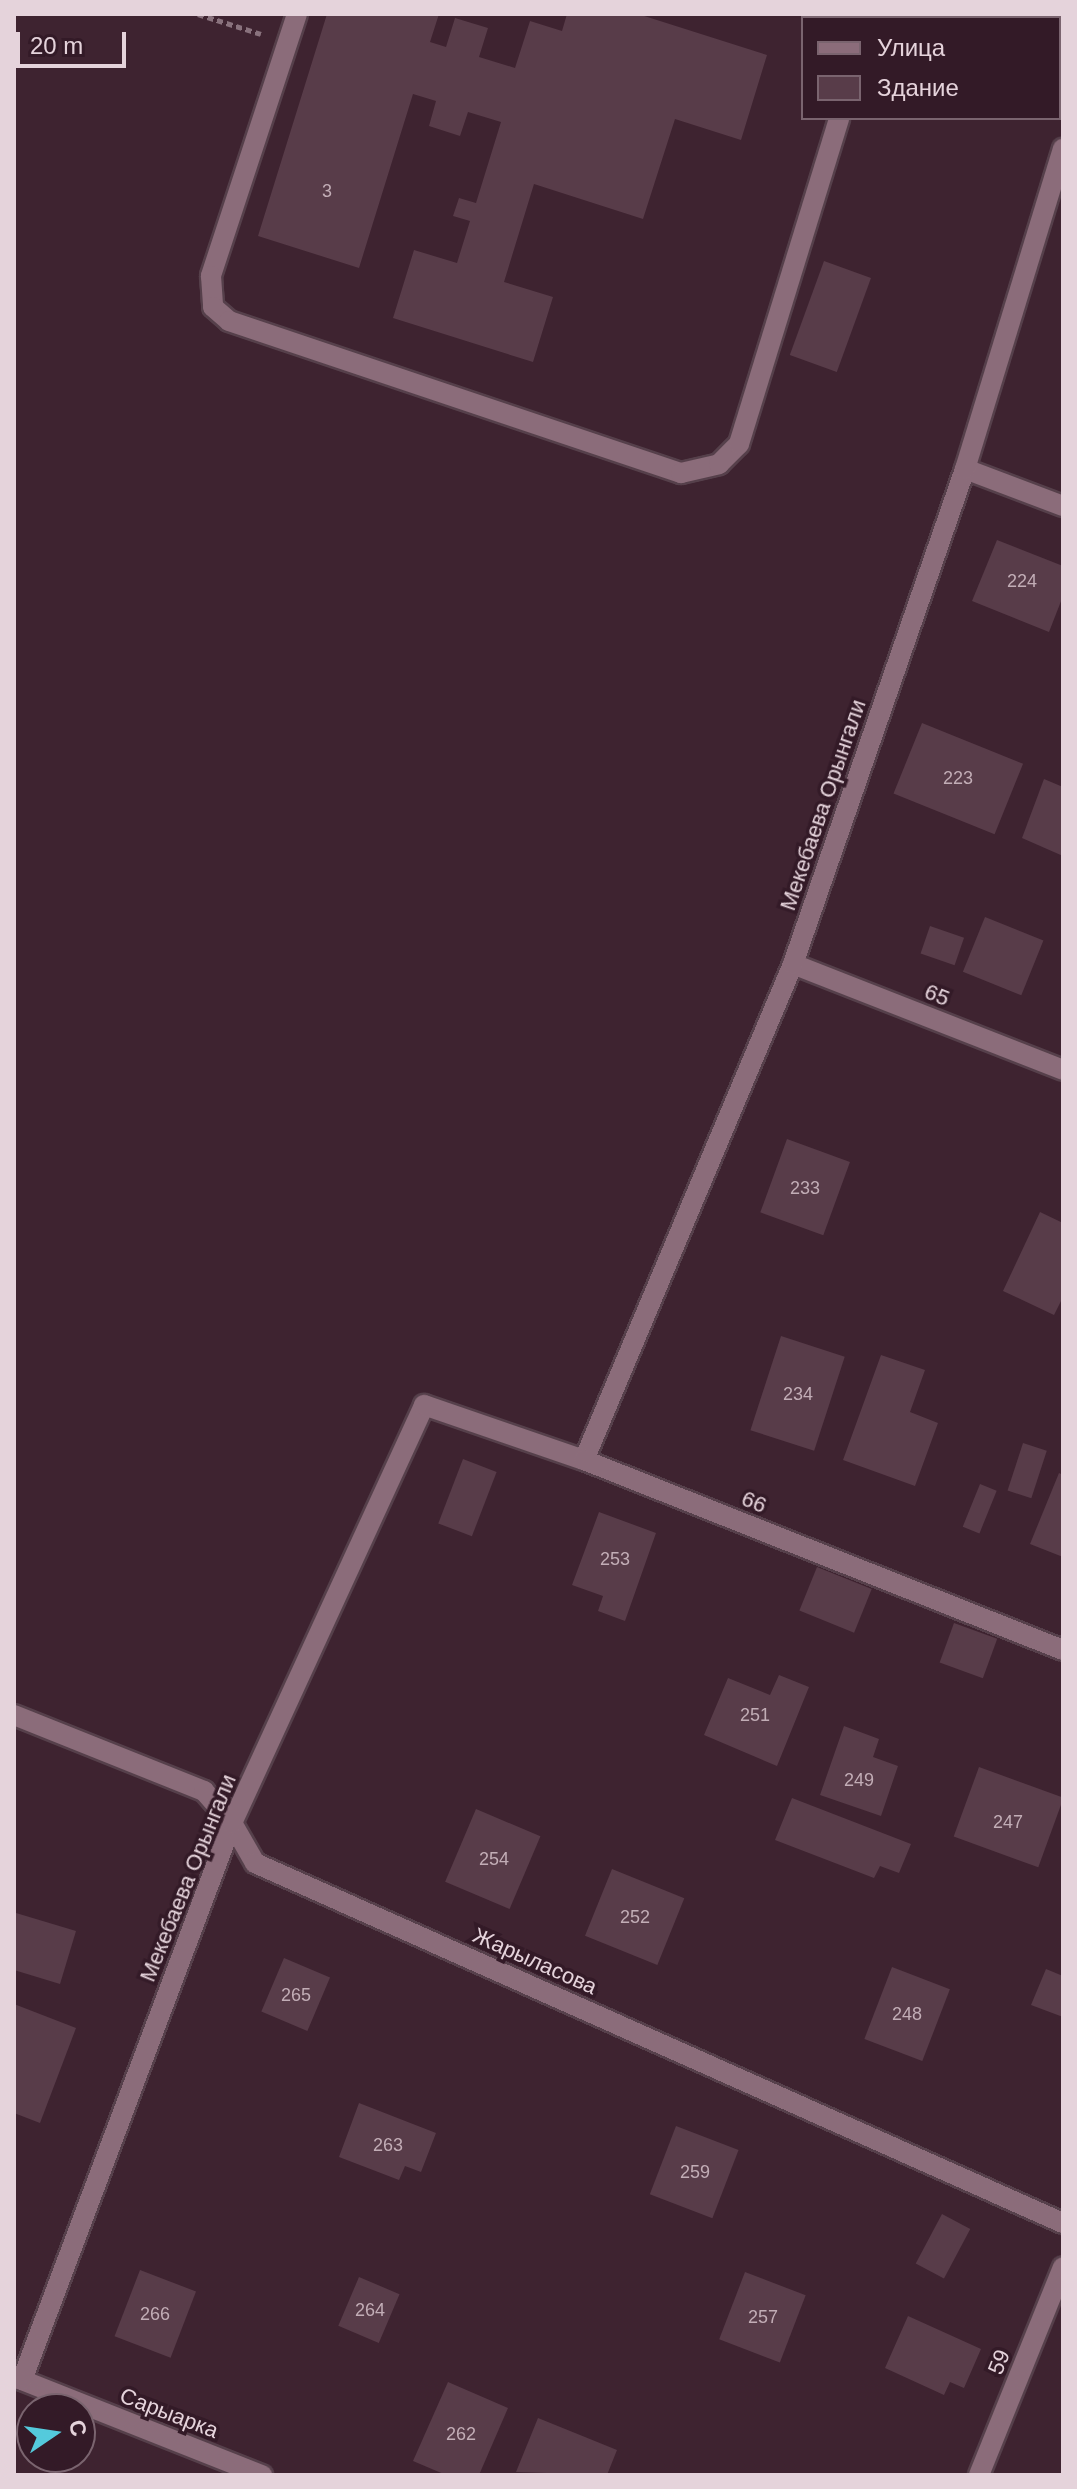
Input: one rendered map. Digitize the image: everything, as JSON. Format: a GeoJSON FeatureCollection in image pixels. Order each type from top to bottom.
{"type":"FeatureCollection","features":[{"type":"Feature","properties":{"kind":"street"},"geometry":{"type":"LineString","coordinates":[[297,14],[211,276],[213,307],[229,321],[681,473],[719,464],[739,444],[838,120]]}},
{"type":"Feature","properties":{"kind":"street","name":"Мекебаева Орынгали"},"geometry":{"type":"LineString","coordinates":[[584,1460],[793,964],[965,469],[1063,149]]}},
{"type":"Feature","properties":{"kind":"street"},"geometry":{"type":"LineString","coordinates":[[965,469],[1063,506]]}},
{"type":"Feature","properties":{"kind":"street","name":"65"},"geometry":{"type":"LineString","coordinates":[[793,964],[1063,1070]]}},
{"type":"Feature","properties":{"kind":"street","name":"Мекебаева Орынгали"},"geometry":{"type":"LineString","coordinates":[[18,2379],[232,1823],[424,1405]]}},
{"type":"Feature","properties":{"kind":"street","name":"66"},"geometry":{"type":"LineString","coordinates":[[424,1405],[584,1460],[1063,1650]]}},
{"type":"Feature","properties":{"kind":"street","name":"Жарыласова"},"geometry":{"type":"LineString","coordinates":[[14,1715],[204,1791],[232,1823],[255,1863],[1063,2223]]}},
{"type":"Feature","properties":{"kind":"street","name":"59"},"geometry":{"type":"LineString","coordinates":[[979,2475],[1063,2267]]}},
{"type":"Feature","properties":{"kind":"street","name":"Сарыарка"},"geometry":{"type":"LineString","coordinates":[[18,2379],[262,2475]]}},
{"type":"Feature","properties":{"kind":"path"},"geometry":{"type":"LineString","coordinates":[[198,14],[288,43]]}},
{"type":"Feature","properties":{"kind":"building"},"geometry":{"type":"Polygon","coordinates":[[[327,14],[439,14],[430,42],[446,47],[455,18],[488,28],[479,57],[515,68],[530,21],[562,31],[567,14],[638,14],[767,55],[741,140],[675,119],[643,219],[534,184],[504,282],[553,297],[533,362],[393,318],[414,250],[457,263],[470,221],[453,216],[459,198],[476,203],[501,122],[468,112],[460,136],[429,126],[436,101],[413,94],[359,268],[258,236],[327,14]]]}},
{"type":"Feature","properties":{"kind":"building"},"geometry":{"type":"Polygon","coordinates":[[[824,261],[871,278],[837,372],[790,355],[824,261]]]}},
{"type":"Feature","properties":{"kind":"building"},"geometry":{"type":"Polygon","coordinates":[[[997,540],[1063,566],[1063,596],[1049,632],[972,601],[997,540]]]}},
{"type":"Feature","properties":{"kind":"building"},"geometry":{"type":"Polygon","coordinates":[[[922,723],[1023,764],[995,834],[894,793],[922,723]]]}},
{"type":"Feature","properties":{"kind":"building"},"geometry":{"type":"Polygon","coordinates":[[[1044,779],[1063,787],[1063,856],[1022,838],[1044,779]]]}},
{"type":"Feature","properties":{"kind":"building"},"geometry":{"type":"Polygon","coordinates":[[[985,917],[1043,941],[1021,995],[963,972],[985,917]]]}},
{"type":"Feature","properties":{"kind":"building"},"geometry":{"type":"Polygon","coordinates":[[[930,926],[964,938],[955,965],[921,953],[930,926]]]}},
{"type":"Feature","properties":{"kind":"building"},"geometry":{"type":"Polygon","coordinates":[[[787,1139],[850,1162],[823,1235],[760,1212],[787,1139]]]}},
{"type":"Feature","properties":{"kind":"building"},"geometry":{"type":"Polygon","coordinates":[[[1040,1212],[1063,1223],[1063,1297],[1054,1315],[1003,1291],[1040,1212]]]}},
{"type":"Feature","properties":{"kind":"building"},"geometry":{"type":"Polygon","coordinates":[[[781,1336],[845,1357],[814,1451],[750,1430],[781,1336]]]}},
{"type":"Feature","properties":{"kind":"building"},"geometry":{"type":"Polygon","coordinates":[[[881,1355],[925,1370],[910,1412],[938,1423],[915,1486],[843,1460],[881,1355]]]}},
{"type":"Feature","properties":{"kind":"building"},"geometry":{"type":"Polygon","coordinates":[[[1023,1443],[1047,1451],[1031,1498],[1008,1491],[1023,1443]]]}},
{"type":"Feature","properties":{"kind":"building"},"geometry":{"type":"Polygon","coordinates":[[[463,1459],[497,1472],[472,1536],[438,1523],[463,1459]]]}},
{"type":"Feature","properties":{"kind":"building"},"geometry":{"type":"Polygon","coordinates":[[[1059,1473],[1063,1475],[1063,1557],[1030,1544],[1059,1473]]]}},
{"type":"Feature","properties":{"kind":"building"},"geometry":{"type":"Polygon","coordinates":[[[980,1484],[997,1491],[979,1533],[963,1527],[980,1484]]]}},
{"type":"Feature","properties":{"kind":"building"},"geometry":{"type":"Polygon","coordinates":[[[599,1512],[656,1533],[625,1621],[598,1611],[603,1596],[572,1585],[599,1512]]]}},
{"type":"Feature","properties":{"kind":"building"},"geometry":{"type":"Polygon","coordinates":[[[817,1567],[872,1589],[854,1633],[799,1611],[817,1567]]]}},
{"type":"Feature","properties":{"kind":"building"},"geometry":{"type":"Polygon","coordinates":[[[954,1623],[997,1639],[983,1678],[940,1662],[954,1623]]]}},
{"type":"Feature","properties":{"kind":"building"},"geometry":{"type":"Polygon","coordinates":[[[779,1675],[809,1687],[777,1766],[704,1735],[728,1678],[770,1695],[779,1675]]]}},
{"type":"Feature","properties":{"kind":"building"},"geometry":{"type":"Polygon","coordinates":[[[844,1726],[879,1739],[873,1757],[898,1766],[881,1816],[820,1795],[844,1726]]]}},
{"type":"Feature","properties":{"kind":"building"},"geometry":{"type":"Polygon","coordinates":[[[979,1767],[1063,1798],[1038,1867],[954,1837],[979,1767]]]}},
{"type":"Feature","properties":{"kind":"building"},"geometry":{"type":"Polygon","coordinates":[[[792,1798],[911,1844],[899,1873],[880,1866],[874,1878],[775,1840],[792,1798]]]}},
{"type":"Feature","properties":{"kind":"building"},"geometry":{"type":"Polygon","coordinates":[[[476,1809],[540,1836],[510,1909],[445,1882],[476,1809]]]}},
{"type":"Feature","properties":{"kind":"building"},"geometry":{"type":"Polygon","coordinates":[[[612,1869],[684,1898],[657,1965],[585,1936],[612,1869]]]}},
{"type":"Feature","properties":{"kind":"building"},"geometry":{"type":"Polygon","coordinates":[[[16,1913],[76,1931],[60,1984],[14,1970],[16,1913]]]}},
{"type":"Feature","properties":{"kind":"building"},"geometry":{"type":"Polygon","coordinates":[[[284,1958],[330,1978],[307,2031],[261,2011],[284,1958]]]}},
{"type":"Feature","properties":{"kind":"building"},"geometry":{"type":"Polygon","coordinates":[[[892,1967],[950,1989],[922,2061],[864,2039],[892,1967]]]}},
{"type":"Feature","properties":{"kind":"building"},"geometry":{"type":"Polygon","coordinates":[[[1046,1969],[1063,1976],[1063,2017],[1031,2005],[1046,1969]]]}},
{"type":"Feature","properties":{"kind":"building"},"geometry":{"type":"Polygon","coordinates":[[[14,2004],[76,2028],[40,2123],[14,2113],[14,2004]]]}},
{"type":"Feature","properties":{"kind":"building"},"geometry":{"type":"Polygon","coordinates":[[[359,2103],[436,2133],[421,2172],[405,2166],[399,2180],[339,2157],[359,2103]]]}},
{"type":"Feature","properties":{"kind":"building"},"geometry":{"type":"Polygon","coordinates":[[[676,2126],[739,2150],[712,2218],[650,2194],[676,2126]]]}},
{"type":"Feature","properties":{"kind":"building"},"geometry":{"type":"Polygon","coordinates":[[[942,2214],[970,2229],[944,2278],[916,2263],[942,2214]]]}},
{"type":"Feature","properties":{"kind":"building"},"geometry":{"type":"Polygon","coordinates":[[[140,2270],[196,2292],[171,2358],[115,2336],[140,2270]]]}},
{"type":"Feature","properties":{"kind":"building"},"geometry":{"type":"Polygon","coordinates":[[[745,2272],[806,2295],[780,2363],[719,2339],[745,2272]]]}},
{"type":"Feature","properties":{"kind":"building"},"geometry":{"type":"Polygon","coordinates":[[[359,2277],[400,2294],[379,2343],[338,2326],[359,2277]]]}},
{"type":"Feature","properties":{"kind":"building"},"geometry":{"type":"Polygon","coordinates":[[[908,2316],[981,2349],[964,2388],[950,2382],[944,2395],[885,2368],[908,2316]]]}},
{"type":"Feature","properties":{"kind":"building"},"geometry":{"type":"Polygon","coordinates":[[[448,2382],[508,2408],[479,2475],[446,2475],[413,2461],[448,2382]]]}},
{"type":"Feature","properties":{"kind":"building"},"geometry":{"type":"Polygon","coordinates":[[[538,2418],[617,2450],[607,2475],[516,2472],[538,2418]]]}}]}
